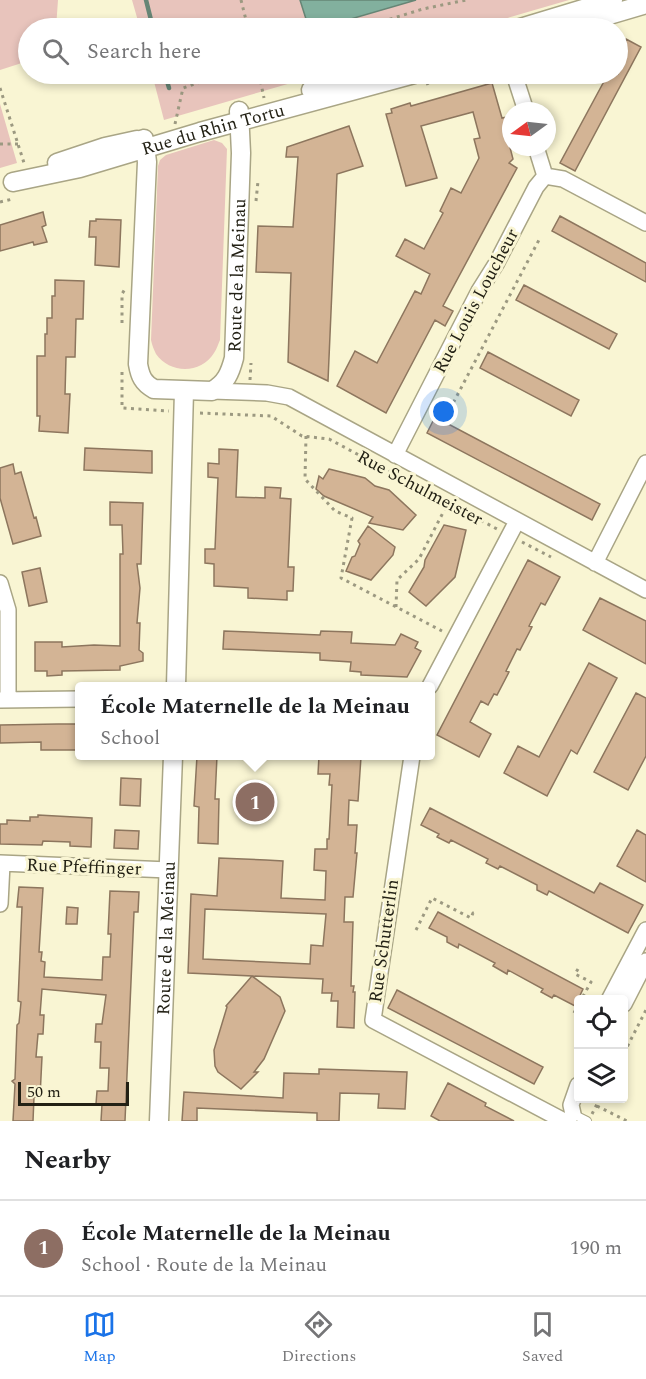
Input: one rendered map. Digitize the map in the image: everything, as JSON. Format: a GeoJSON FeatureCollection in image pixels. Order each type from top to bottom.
{"type":"FeatureCollection","features":[{"type":"Feature","properties":{"kind":"street"},"geometry":{"type":"LineString","coordinates":[[553,18],[613,0]]}},
{"type":"Feature","properties":{"kind":"street"},"geometry":{"type":"LineString","coordinates":[[599,18],[646,4]]}},
{"type":"Feature","properties":{"kind":"street","name":"Rue du Rhin Tortu"},"geometry":{"type":"LineString","coordinates":[[14,181],[61,173],[173,131],[239,117],[264,104],[332,84]]}},
{"type":"Feature","properties":{"kind":"street","name":"Rue du Rhin Tortu"},"geometry":{"type":"LineString","coordinates":[[145,143],[373,84]]}},
{"type":"Feature","properties":{"kind":"street"},"geometry":{"type":"LineString","coordinates":[[517,84],[523,102]]}},
{"type":"Feature","properties":{"kind":"street","name":"Route de la Meinau"},"geometry":{"type":"LineString","coordinates":[[212,391],[219,387],[230,374],[234,358],[241,153],[239,117]]}},
{"type":"Feature","properties":{"kind":"street"},"geometry":{"type":"LineString","coordinates":[[145,143],[147,162],[138,364],[140,376],[154,389],[212,391]]}},
{"type":"Feature","properties":{"kind":"street"},"geometry":{"type":"LineString","coordinates":[[539,156],[545,176],[563,179],[646,223]]}},
{"type":"Feature","properties":{"kind":"street","name":"Rue Louis Loucheur"},"geometry":{"type":"LineString","coordinates":[[394,455],[479,291],[496,264],[536,187],[545,176]]}},
{"type":"Feature","properties":{"kind":"street"},"geometry":{"type":"LineString","coordinates":[[176,682],[184,391]]}},
{"type":"Feature","properties":{"kind":"street","name":"Rue Schulmeister"},"geometry":{"type":"LineString","coordinates":[[212,391],[267,393],[289,397],[646,590]]}},
{"type":"Feature","properties":{"kind":"street"},"geometry":{"type":"LineString","coordinates":[[595,563],[646,463]]}},
{"type":"Feature","properties":{"kind":"street"},"geometry":{"type":"LineString","coordinates":[[433,682],[517,521]]}},
{"type":"Feature","properties":{"kind":"street"},"geometry":{"type":"LineString","coordinates":[[0,583],[8,610],[4,700],[75,699]]}},
{"type":"Feature","properties":{"kind":"street","name":"Route de la Meinau"},"geometry":{"type":"LineString","coordinates":[[159,1121],[173,760]]}},
{"type":"Feature","properties":{"kind":"street","name":"Rue Schutterlin"},"geometry":{"type":"LineString","coordinates":[[410,760],[373,1020],[576,1120]]}},
{"type":"Feature","properties":{"kind":"street"},"geometry":{"type":"LineString","coordinates":[[0,904],[1,863]]}},
{"type":"Feature","properties":{"kind":"street","name":"Rue Pfeffinger"},"geometry":{"type":"LineString","coordinates":[[1,863],[169,870]]}},
{"type":"Feature","properties":{"kind":"street"},"geometry":{"type":"LineString","coordinates":[[611,995],[646,930]]}},
{"type":"Feature","properties":{"kind":"street"},"geometry":{"type":"LineString","coordinates":[[628,996],[646,961]]}},
{"type":"Feature","properties":{"kind":"street"},"geometry":{"type":"LineString","coordinates":[[574,1098],[571,1105],[576,1120]]}},
{"type":"Feature","properties":{"kind":"street"},"geometry":{"type":"LineString","coordinates":[[576,1120],[580,1103]]}},
{"type":"Feature","properties":{"kind":"path"},"geometry":{"type":"LineString","coordinates":[[241,0],[246,18]]}},
{"type":"Feature","properties":{"kind":"path"},"geometry":{"type":"LineString","coordinates":[[394,18],[466,0]]}},
{"type":"Feature","properties":{"kind":"path"},"geometry":{"type":"LineString","coordinates":[[173,131],[183,88],[194,84]]}},
{"type":"Feature","properties":{"kind":"path"},"geometry":{"type":"LineString","coordinates":[[262,84],[264,104]]}},
{"type":"Feature","properties":{"kind":"path"},"geometry":{"type":"LineString","coordinates":[[0,88],[18,144],[14,181]]}},
{"type":"Feature","properties":{"kind":"path"},"geometry":{"type":"LineString","coordinates":[[0,144],[18,144]]}},
{"type":"Feature","properties":{"kind":"path"},"geometry":{"type":"LineString","coordinates":[[450,409],[540,238]]}},
{"type":"Feature","properties":{"kind":"path","name":"Rue Schulmeister"},"geometry":{"type":"LineString","coordinates":[[183,412],[271,416],[306,436],[329,439],[553,558]]}},
{"type":"Feature","properties":{"kind":"path"},"geometry":{"type":"LineString","coordinates":[[306,436],[305,479],[335,511],[352,518],[341,578],[455,638]]}},
{"type":"Feature","properties":{"kind":"path"},"geometry":{"type":"LineString","coordinates":[[396,607],[397,580],[419,559],[448,503]]}},
{"type":"Feature","properties":{"kind":"path"},"geometry":{"type":"LineString","coordinates":[[434,900],[437,895]]}},
{"type":"Feature","properties":{"kind":"path"},"geometry":{"type":"LineString","coordinates":[[416,930],[432,898],[471,918],[473,914],[477,915]]}},
{"type":"Feature","properties":{"kind":"path"},"geometry":{"type":"LineString","coordinates":[[578,969],[575,974],[591,982],[584,995]]}},
{"type":"Feature","properties":{"kind":"path"},"geometry":{"type":"LineString","coordinates":[[626,1049],[646,1010]]}},
{"type":"Feature","properties":{"kind":"path"},"geometry":{"type":"LineString","coordinates":[[576,1120],[598,1103]]}},
{"type":"Feature","properties":{"kind":"path"},"geometry":{"type":"LineString","coordinates":[[597,1106],[627,1121]]}},
{"type":"Feature","properties":{"kind":"shaded area"},"geometry":{"type":"Polygon","coordinates":[[[0,0],[58,0],[57,18],[18,18],[18,64],[0,70],[0,0]]]}},
{"type":"Feature","properties":{"kind":"shaded area"},"geometry":{"type":"Polygon","coordinates":[[[132,0],[569,0],[507,18],[137,18],[132,0]]]}},
{"type":"Feature","properties":{"kind":"shaded area"},"geometry":{"type":"Polygon","coordinates":[[[300,0],[416,0],[354,18],[306,18],[300,0]]]}},
{"type":"Feature","properties":{"kind":"shaded area"},"geometry":{"type":"Polygon","coordinates":[[[155,84],[288,84],[164,120],[155,84]]]}},
{"type":"Feature","properties":{"kind":"shaded area"},"geometry":{"type":"Polygon","coordinates":[[[0,104],[17,163],[0,168],[0,104]]]}},
{"type":"Feature","properties":{"kind":"shaded area"},"geometry":{"type":"Polygon","coordinates":[[[214,140],[222,143],[227,149],[220,340],[214,353],[201,365],[194,368],[177,368],[162,361],[156,354],[151,340],[158,166],[160,160],[166,155],[214,140]]]}},
{"type":"Feature","properties":{"kind":"building"},"geometry":{"type":"Polygon","coordinates":[[[628,40],[641,47],[628,71],[628,40]]]}},
{"type":"Feature","properties":{"kind":"building"},"geometry":{"type":"Polygon","coordinates":[[[492,84],[502,118],[502,156],[512,156],[513,159],[509,163],[517,168],[443,306],[453,311],[445,326],[435,320],[386,413],[337,386],[355,351],[377,363],[415,291],[421,294],[430,274],[396,256],[405,239],[424,249],[443,213],[440,211],[451,188],[461,193],[479,158],[474,139],[480,138],[473,112],[421,126],[437,178],[406,186],[386,114],[392,113],[391,109],[410,103],[411,106],[492,84]]]}},
{"type":"Feature","properties":{"kind":"building"},"geometry":{"type":"Polygon","coordinates":[[[603,84],[621,84],[575,171],[560,163],[603,84]]]}},
{"type":"Feature","properties":{"kind":"building"},"geometry":{"type":"Polygon","coordinates":[[[349,126],[363,166],[337,174],[328,381],[288,362],[291,273],[256,272],[258,226],[293,227],[298,157],[286,157],[287,147],[349,126]]]}},
{"type":"Feature","properties":{"kind":"building"},"geometry":{"type":"Polygon","coordinates":[[[43,212],[46,225],[42,227],[47,242],[34,245],[33,242],[0,251],[0,225],[43,212]]]}},
{"type":"Feature","properties":{"kind":"building"},"geometry":{"type":"Polygon","coordinates":[[[560,216],[646,263],[646,282],[552,231],[560,216]]]}},
{"type":"Feature","properties":{"kind":"building"},"geometry":{"type":"Polygon","coordinates":[[[96,219],[121,220],[119,267],[95,265],[96,237],[89,237],[90,221],[96,221],[96,219]]]}},
{"type":"Feature","properties":{"kind":"building"},"geometry":{"type":"Polygon","coordinates":[[[55,280],[84,281],[83,319],[76,319],[75,357],[66,357],[65,394],[70,394],[68,433],[39,431],[40,416],[37,416],[37,356],[45,356],[47,318],[52,318],[55,280]]]}},
{"type":"Feature","properties":{"kind":"building"},"geometry":{"type":"Polygon","coordinates":[[[524,285],[617,334],[609,349],[516,300],[524,285]]]}},
{"type":"Feature","properties":{"kind":"building"},"geometry":{"type":"Polygon","coordinates":[[[488,352],[579,400],[571,416],[480,368],[488,352]]]}},
{"type":"Feature","properties":{"kind":"building"},"geometry":{"type":"Polygon","coordinates":[[[435,417],[600,504],[592,520],[427,433],[435,417]]]}},
{"type":"Feature","properties":{"kind":"building"},"geometry":{"type":"Polygon","coordinates":[[[85,448],[152,451],[152,473],[84,470],[85,448]]]}},
{"type":"Feature","properties":{"kind":"building"},"geometry":{"type":"Polygon","coordinates":[[[219,449],[238,450],[236,497],[265,498],[265,487],[281,488],[280,498],[291,499],[288,567],[294,567],[293,591],[287,591],[287,600],[248,598],[248,588],[214,586],[214,564],[205,563],[205,549],[215,549],[218,478],[208,477],[208,463],[219,464],[219,449]]]}},
{"type":"Feature","properties":{"kind":"building"},"geometry":{"type":"Polygon","coordinates":[[[13,464],[15,474],[21,472],[41,536],[13,544],[0,498],[0,468],[13,464]]]}},
{"type":"Feature","properties":{"kind":"building"},"geometry":{"type":"Polygon","coordinates":[[[329,469],[365,478],[375,486],[389,490],[416,515],[403,530],[369,523],[373,517],[324,496],[316,489],[319,476],[323,479],[329,469]]]}},
{"type":"Feature","properties":{"kind":"building"},"geometry":{"type":"Polygon","coordinates":[[[110,502],[143,503],[141,564],[137,564],[140,588],[137,623],[140,623],[139,650],[143,653],[143,661],[120,666],[120,670],[62,671],[62,675],[47,676],[47,671],[35,671],[35,642],[62,642],[62,647],[120,646],[122,525],[110,525],[110,502]]]}},
{"type":"Feature","properties":{"kind":"building"},"geometry":{"type":"Polygon","coordinates":[[[444,525],[466,530],[455,577],[426,606],[409,592],[444,525]]]}},
{"type":"Feature","properties":{"kind":"building"},"geometry":{"type":"Polygon","coordinates":[[[368,526],[395,547],[393,555],[371,580],[346,571],[360,544],[358,541],[368,526]]]}},
{"type":"Feature","properties":{"kind":"building"},"geometry":{"type":"Polygon","coordinates":[[[528,560],[560,577],[545,605],[541,603],[529,626],[532,627],[506,671],[509,672],[497,695],[494,694],[488,705],[481,701],[470,722],[491,734],[479,757],[437,735],[528,560]]]}},
{"type":"Feature","properties":{"kind":"building"},"geometry":{"type":"Polygon","coordinates":[[[40,568],[47,602],[29,606],[22,572],[40,568]]]}},
{"type":"Feature","properties":{"kind":"building"},"geometry":{"type":"Polygon","coordinates":[[[600,598],[646,621],[646,664],[583,630],[600,598]]]}},
{"type":"Feature","properties":{"kind":"building"},"geometry":{"type":"Polygon","coordinates":[[[224,631],[320,635],[321,631],[352,632],[351,643],[395,645],[401,634],[418,642],[415,648],[421,651],[407,677],[361,675],[361,672],[350,671],[351,662],[320,660],[320,653],[223,649],[224,631]]]}},
{"type":"Feature","properties":{"kind":"building"},"geometry":{"type":"Polygon","coordinates":[[[589,663],[617,678],[577,754],[571,750],[547,796],[504,773],[518,746],[539,757],[589,663]]]}},
{"type":"Feature","properties":{"kind":"building"},"geometry":{"type":"Polygon","coordinates":[[[636,693],[646,698],[646,756],[628,790],[594,772],[636,693]]]}},
{"type":"Feature","properties":{"kind":"building"},"geometry":{"type":"Polygon","coordinates":[[[75,724],[75,750],[41,750],[41,742],[0,743],[0,725],[75,724]]]}},
{"type":"Feature","properties":{"kind":"building"},"geometry":{"type":"Polygon","coordinates":[[[197,760],[217,760],[215,799],[219,799],[218,844],[198,843],[199,807],[194,806],[197,760]]]}},
{"type":"Feature","properties":{"kind":"building"},"geometry":{"type":"Polygon","coordinates":[[[319,760],[361,760],[358,801],[349,800],[348,825],[357,825],[355,853],[357,853],[353,897],[345,897],[344,922],[353,922],[351,986],[354,986],[353,992],[355,992],[354,1028],[337,1027],[338,1001],[331,1001],[332,993],[322,993],[323,979],[188,973],[191,894],[217,896],[219,858],[266,860],[283,861],[281,898],[325,900],[326,871],[314,870],[315,849],[327,849],[332,785],[329,785],[330,774],[318,774],[319,760]],[[205,909],[203,959],[310,964],[311,945],[323,946],[326,914],[205,909]]]}},
{"type":"Feature","properties":{"kind":"building"},"geometry":{"type":"Polygon","coordinates":[[[121,778],[141,779],[140,806],[120,805],[121,778]]]}},
{"type":"Feature","properties":{"kind":"building"},"geometry":{"type":"Polygon","coordinates":[[[430,808],[594,893],[600,883],[643,905],[628,933],[549,891],[547,895],[537,890],[537,885],[500,866],[498,869],[486,863],[488,859],[451,840],[449,843],[437,837],[439,834],[421,825],[430,808]]]}},
{"type":"Feature","properties":{"kind":"building"},"geometry":{"type":"Polygon","coordinates":[[[38,815],[92,818],[91,847],[70,846],[70,842],[43,841],[42,845],[0,844],[0,824],[7,824],[7,820],[30,821],[30,817],[38,817],[38,815]]]}},
{"type":"Feature","properties":{"kind":"building"},"geometry":{"type":"Polygon","coordinates":[[[115,830],[139,831],[138,849],[114,848],[115,830]]]}},
{"type":"Feature","properties":{"kind":"building"},"geometry":{"type":"Polygon","coordinates":[[[637,830],[646,835],[646,882],[617,866],[637,830]]]}},
{"type":"Feature","properties":{"kind":"building"},"geometry":{"type":"Polygon","coordinates":[[[19,887],[43,888],[39,952],[42,952],[41,961],[45,962],[44,977],[102,980],[103,957],[110,957],[111,934],[108,934],[110,891],[139,892],[138,912],[134,912],[125,1121],[101,1121],[102,1104],[96,1104],[97,1091],[108,1091],[109,1068],[100,1068],[101,1042],[95,1042],[96,1024],[102,1024],[106,995],[42,989],[40,1015],[44,1015],[43,1034],[38,1034],[36,1057],[42,1057],[40,1097],[34,1097],[33,1121],[13,1121],[15,1084],[12,1081],[15,1079],[17,1025],[21,1002],[18,1001],[22,907],[17,907],[19,887]]]}},
{"type":"Feature","properties":{"kind":"building"},"geometry":{"type":"Polygon","coordinates":[[[67,907],[78,908],[77,924],[66,924],[67,907]]]}},
{"type":"Feature","properties":{"kind":"building"},"geometry":{"type":"Polygon","coordinates":[[[438,912],[583,989],[580,995],[574,995],[574,1005],[554,995],[552,998],[541,992],[543,989],[508,970],[507,974],[493,966],[495,963],[459,944],[458,948],[447,942],[447,937],[429,928],[438,912]]]}},
{"type":"Feature","properties":{"kind":"building"},"geometry":{"type":"Polygon","coordinates":[[[252,976],[280,997],[285,1011],[264,1059],[254,1072],[258,1072],[241,1089],[218,1072],[215,1066],[214,1050],[226,1006],[252,976]]]}},
{"type":"Feature","properties":{"kind":"building"},"geometry":{"type":"Polygon","coordinates":[[[397,990],[543,1067],[534,1084],[388,1008],[397,990]]]}},
{"type":"Feature","properties":{"kind":"building"},"geometry":{"type":"Polygon","coordinates":[[[319,1069],[407,1072],[405,1109],[378,1108],[379,1094],[340,1093],[339,1121],[317,1121],[317,1113],[197,1108],[197,1121],[182,1121],[184,1092],[283,1098],[284,1073],[319,1074],[319,1069]]]}},
{"type":"Feature","properties":{"kind":"building"},"geometry":{"type":"Polygon","coordinates":[[[448,1083],[514,1121],[440,1121],[431,1116],[448,1083]]]}},
{"type":"Feature","properties":{"kind":"waterway"},"geometry":{"type":"LineString","coordinates":[[146,0],[150,18]]}},
{"type":"Feature","properties":{"kind":"waterway"},"geometry":{"type":"LineString","coordinates":[[168,84],[169,88]]}},
{"type":"Feature","properties":{"kind":"place","name":"École Maternelle de la Meinau"},"geometry":{"type":"Point","coordinates":[255,802]}}]}
